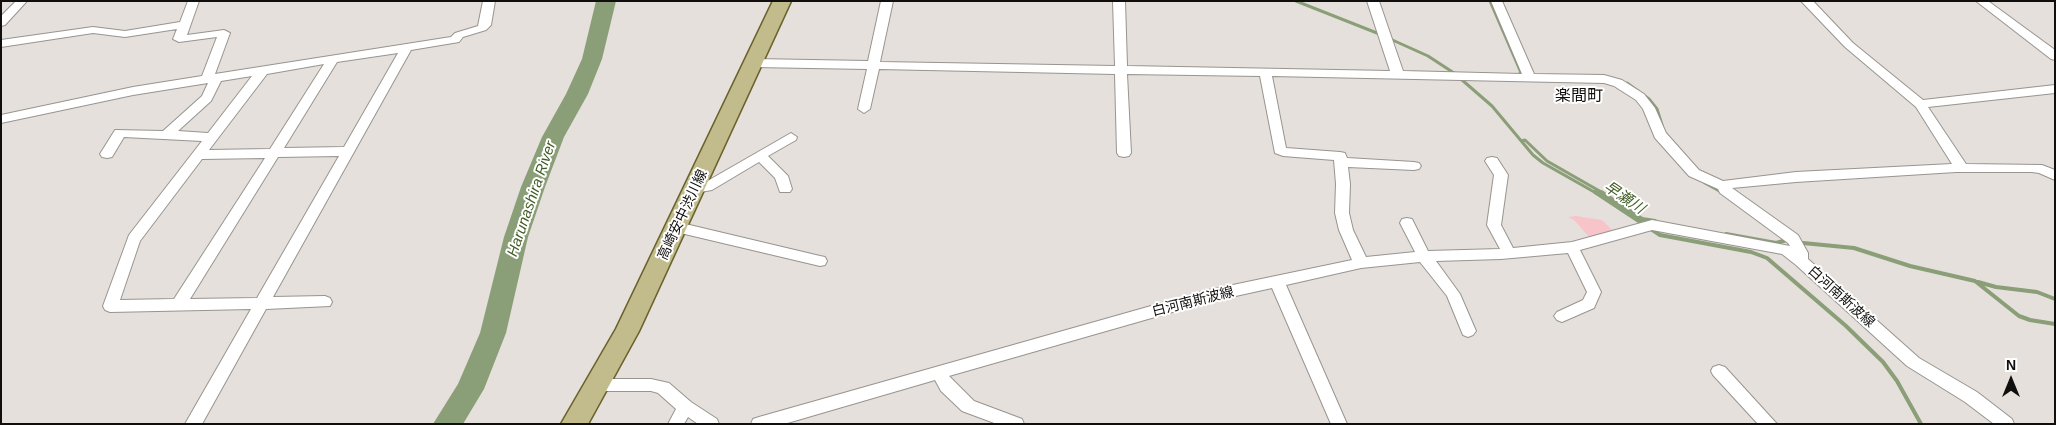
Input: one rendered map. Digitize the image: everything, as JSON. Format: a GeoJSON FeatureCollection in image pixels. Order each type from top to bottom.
{"type":"FeatureCollection","features":[{"type":"Feature","properties":{"kind":"main road","name":"高崎安中渋川線"},"geometry":{"type":"LineString","coordinates":[[574,424],[598,385],[627,331],[782,1]]}},
{"type":"Feature","properties":{"kind":"street"},"geometry":{"type":"LineString","coordinates":[[1,23],[22,1]]}},
{"type":"Feature","properties":{"kind":"street"},"geometry":{"type":"LineString","coordinates":[[166,135],[206,98],[224,33],[179,39],[194,1]]}},
{"type":"Feature","properties":{"kind":"street"},"geometry":{"type":"LineString","coordinates":[[1,119],[133,91],[408,46],[456,40],[459,35],[478,30],[485,25],[489,1]]}},
{"type":"Feature","properties":{"kind":"street"},"geometry":{"type":"LineString","coordinates":[[864,109],[887,1]]}},
{"type":"Feature","properties":{"kind":"street"},"geometry":{"type":"LineString","coordinates":[[1118,1],[1124,153]]}},
{"type":"Feature","properties":{"kind":"street"},"geometry":{"type":"LineString","coordinates":[[1373,1],[1398,76]]}},
{"type":"Feature","properties":{"kind":"street"},"geometry":{"type":"LineString","coordinates":[[1496,1],[1530,78]]}},
{"type":"Feature","properties":{"kind":"street"},"geometry":{"type":"LineString","coordinates":[[1806,1],[1849,45],[1920,104],[1962,168]]}},
{"type":"Feature","properties":{"kind":"street"},"geometry":{"type":"LineString","coordinates":[[1981,1],[2055,56]]}},
{"type":"Feature","properties":{"kind":"street"},"geometry":{"type":"LineString","coordinates":[[1,44],[93,30],[125,34],[186,24]]}},
{"type":"Feature","properties":{"kind":"street"},"geometry":{"type":"LineString","coordinates":[[193,424],[408,46]]}},
{"type":"Feature","properties":{"kind":"street"},"geometry":{"type":"LineString","coordinates":[[180,304],[334,58]]}},
{"type":"Feature","properties":{"kind":"street"},"geometry":{"type":"LineString","coordinates":[[754,63],[1604,79],[1624,86],[1645,102],[1653,115],[1660,135],[1694,173],[1723,186],[1793,239],[1801,253],[1801,261]]}},
{"type":"Feature","properties":{"kind":"street"},"geometry":{"type":"LineString","coordinates":[[263,70],[134,239],[109,304],[113,307],[325,302]]}},
{"type":"Feature","properties":{"kind":"street"},"geometry":{"type":"LineString","coordinates":[[1265,73],[1280,150],[1283,152],[1336,154],[1340,156],[1343,184],[1342,214],[1346,230],[1361,263]]}},
{"type":"Feature","properties":{"kind":"street"},"geometry":{"type":"LineString","coordinates":[[1920,104],[2055,89]]}},
{"type":"Feature","properties":{"kind":"street"},"geometry":{"type":"LineString","coordinates":[[107,154],[120,133],[212,137]]}},
{"type":"Feature","properties":{"kind":"street"},"geometry":{"type":"LineString","coordinates":[[695,188],[707,187],[791,137]]}},
{"type":"Feature","properties":{"kind":"street"},"geometry":{"type":"LineString","coordinates":[[198,155],[349,151]]}},
{"type":"Feature","properties":{"kind":"street"},"geometry":{"type":"LineString","coordinates":[[760,156],[781,176],[785,189]]}},
{"type":"Feature","properties":{"kind":"street"},"geometry":{"type":"LineString","coordinates":[[1492,160],[1501,175],[1495,206],[1494,225],[1509,253]]}},
{"type":"Feature","properties":{"kind":"street"},"geometry":{"type":"LineString","coordinates":[[1341,162],[1414,166]]}},
{"type":"Feature","properties":{"kind":"street"},"geometry":{"type":"LineString","coordinates":[[1723,186],[1796,177],[1962,168],[2032,168],[2042,169],[2055,176]]}},
{"type":"Feature","properties":{"kind":"street"},"geometry":{"type":"LineString","coordinates":[[1407,223],[1424,256],[1453,294],[1468,331]]}},
{"type":"Feature","properties":{"kind":"street","name":"白河南斯波線"},"geometry":{"type":"LineString","coordinates":[[759,424],[1204,298],[1361,263],[1424,256],[1509,253],[1572,247],[1652,225],[1786,250],[1801,261],[1913,362],[1971,397],[2006,424]]}},
{"type":"Feature","properties":{"kind":"street"},"geometry":{"type":"LineString","coordinates":[[677,227],[820,261]]}},
{"type":"Feature","properties":{"kind":"street"},"geometry":{"type":"LineString","coordinates":[[1562,316],[1589,304],[1594,292],[1572,247]]}},
{"type":"Feature","properties":{"kind":"street"},"geometry":{"type":"LineString","coordinates":[[1277,282],[1339,424]]}},
{"type":"Feature","properties":{"kind":"street"},"geometry":{"type":"LineString","coordinates":[[1719,371],[1770,424]]}},
{"type":"Feature","properties":{"kind":"street"},"geometry":{"type":"LineString","coordinates":[[939,373],[947,386],[968,406],[1016,424]]}},
{"type":"Feature","properties":{"kind":"street"},"geometry":{"type":"LineString","coordinates":[[598,385],[650,385],[663,388],[685,407],[711,424]]}},
{"type":"Feature","properties":{"kind":"street"},"geometry":{"type":"LineString","coordinates":[[676,424],[685,407]]}},
{"type":"Feature","properties":{"kind":"shaded area"},"geometry":{"type":"Polygon","coordinates":[[[1576,216],[1602,220],[1614,232],[1590,238],[1574,220],[1568,217],[1576,216]]]}},
{"type":"Feature","properties":{"kind":"waterway","name":"Harunashira River"},"geometry":{"type":"LineString","coordinates":[[447,424],[470,389],[493,333],[516,237],[533,187],[553,137],[577,94],[592,59],[606,1]]}},
{"type":"Feature","properties":{"kind":"waterway","name":"早瀬川"},"geometry":{"type":"LineString","coordinates":[[1296,1],[1382,35]]}},
{"type":"Feature","properties":{"kind":"waterway"},"geometry":{"type":"LineString","coordinates":[[1490,1],[1522,75],[1519,74]]}},
{"type":"Feature","properties":{"kind":"waterway","name":"早瀬川"},"geometry":{"type":"LineString","coordinates":[[1388,38],[1428,56],[1454,73],[1492,106],[1521,141]]}},
{"type":"Feature","properties":{"kind":"waterway"},"geometry":{"type":"LineString","coordinates":[[1627,83],[1649,99],[1657,109],[1662,125]]}},
{"type":"Feature","properties":{"kind":"waterway","name":"早瀬川"},"geometry":{"type":"LineString","coordinates":[[1521,141],[1525,140],[1547,161],[1603,193]]}},
{"type":"Feature","properties":{"kind":"waterway","name":"早瀬川"},"geometry":{"type":"LineString","coordinates":[[1521,141],[1543,163],[1596,193]]}},
{"type":"Feature","properties":{"kind":"waterway"},"geometry":{"type":"LineString","coordinates":[[1705,183],[1723,193],[1721,192]]}},
{"type":"Feature","properties":{"kind":"waterway","name":"早瀬川"},"geometry":{"type":"LineString","coordinates":[[1595,192],[1660,235],[1751,252],[1767,258],[1846,326],[1883,362],[1897,381],[1921,424]]}},
{"type":"Feature","properties":{"kind":"waterway","name":"早瀬川"},"geometry":{"type":"LineString","coordinates":[[1601,192],[1642,219],[1655,221]]}},
{"type":"Feature","properties":{"kind":"waterway"},"geometry":{"type":"LineString","coordinates":[[1726,234],[1776,243],[1787,240]]}},
{"type":"Feature","properties":{"kind":"waterway"},"geometry":{"type":"LineString","coordinates":[[1803,243],[1854,248],[1910,266],[1975,281],[2019,316],[2030,320],[2055,324]]}},
{"type":"Feature","properties":{"kind":"waterway"},"geometry":{"type":"LineString","coordinates":[[1978,282],[1996,287],[2037,292],[2055,299]]}},
{"type":"Feature","properties":{"kind":"district","name":"楽間町"},"geometry":{"type":"Point","coordinates":[1579,97]}}]}
